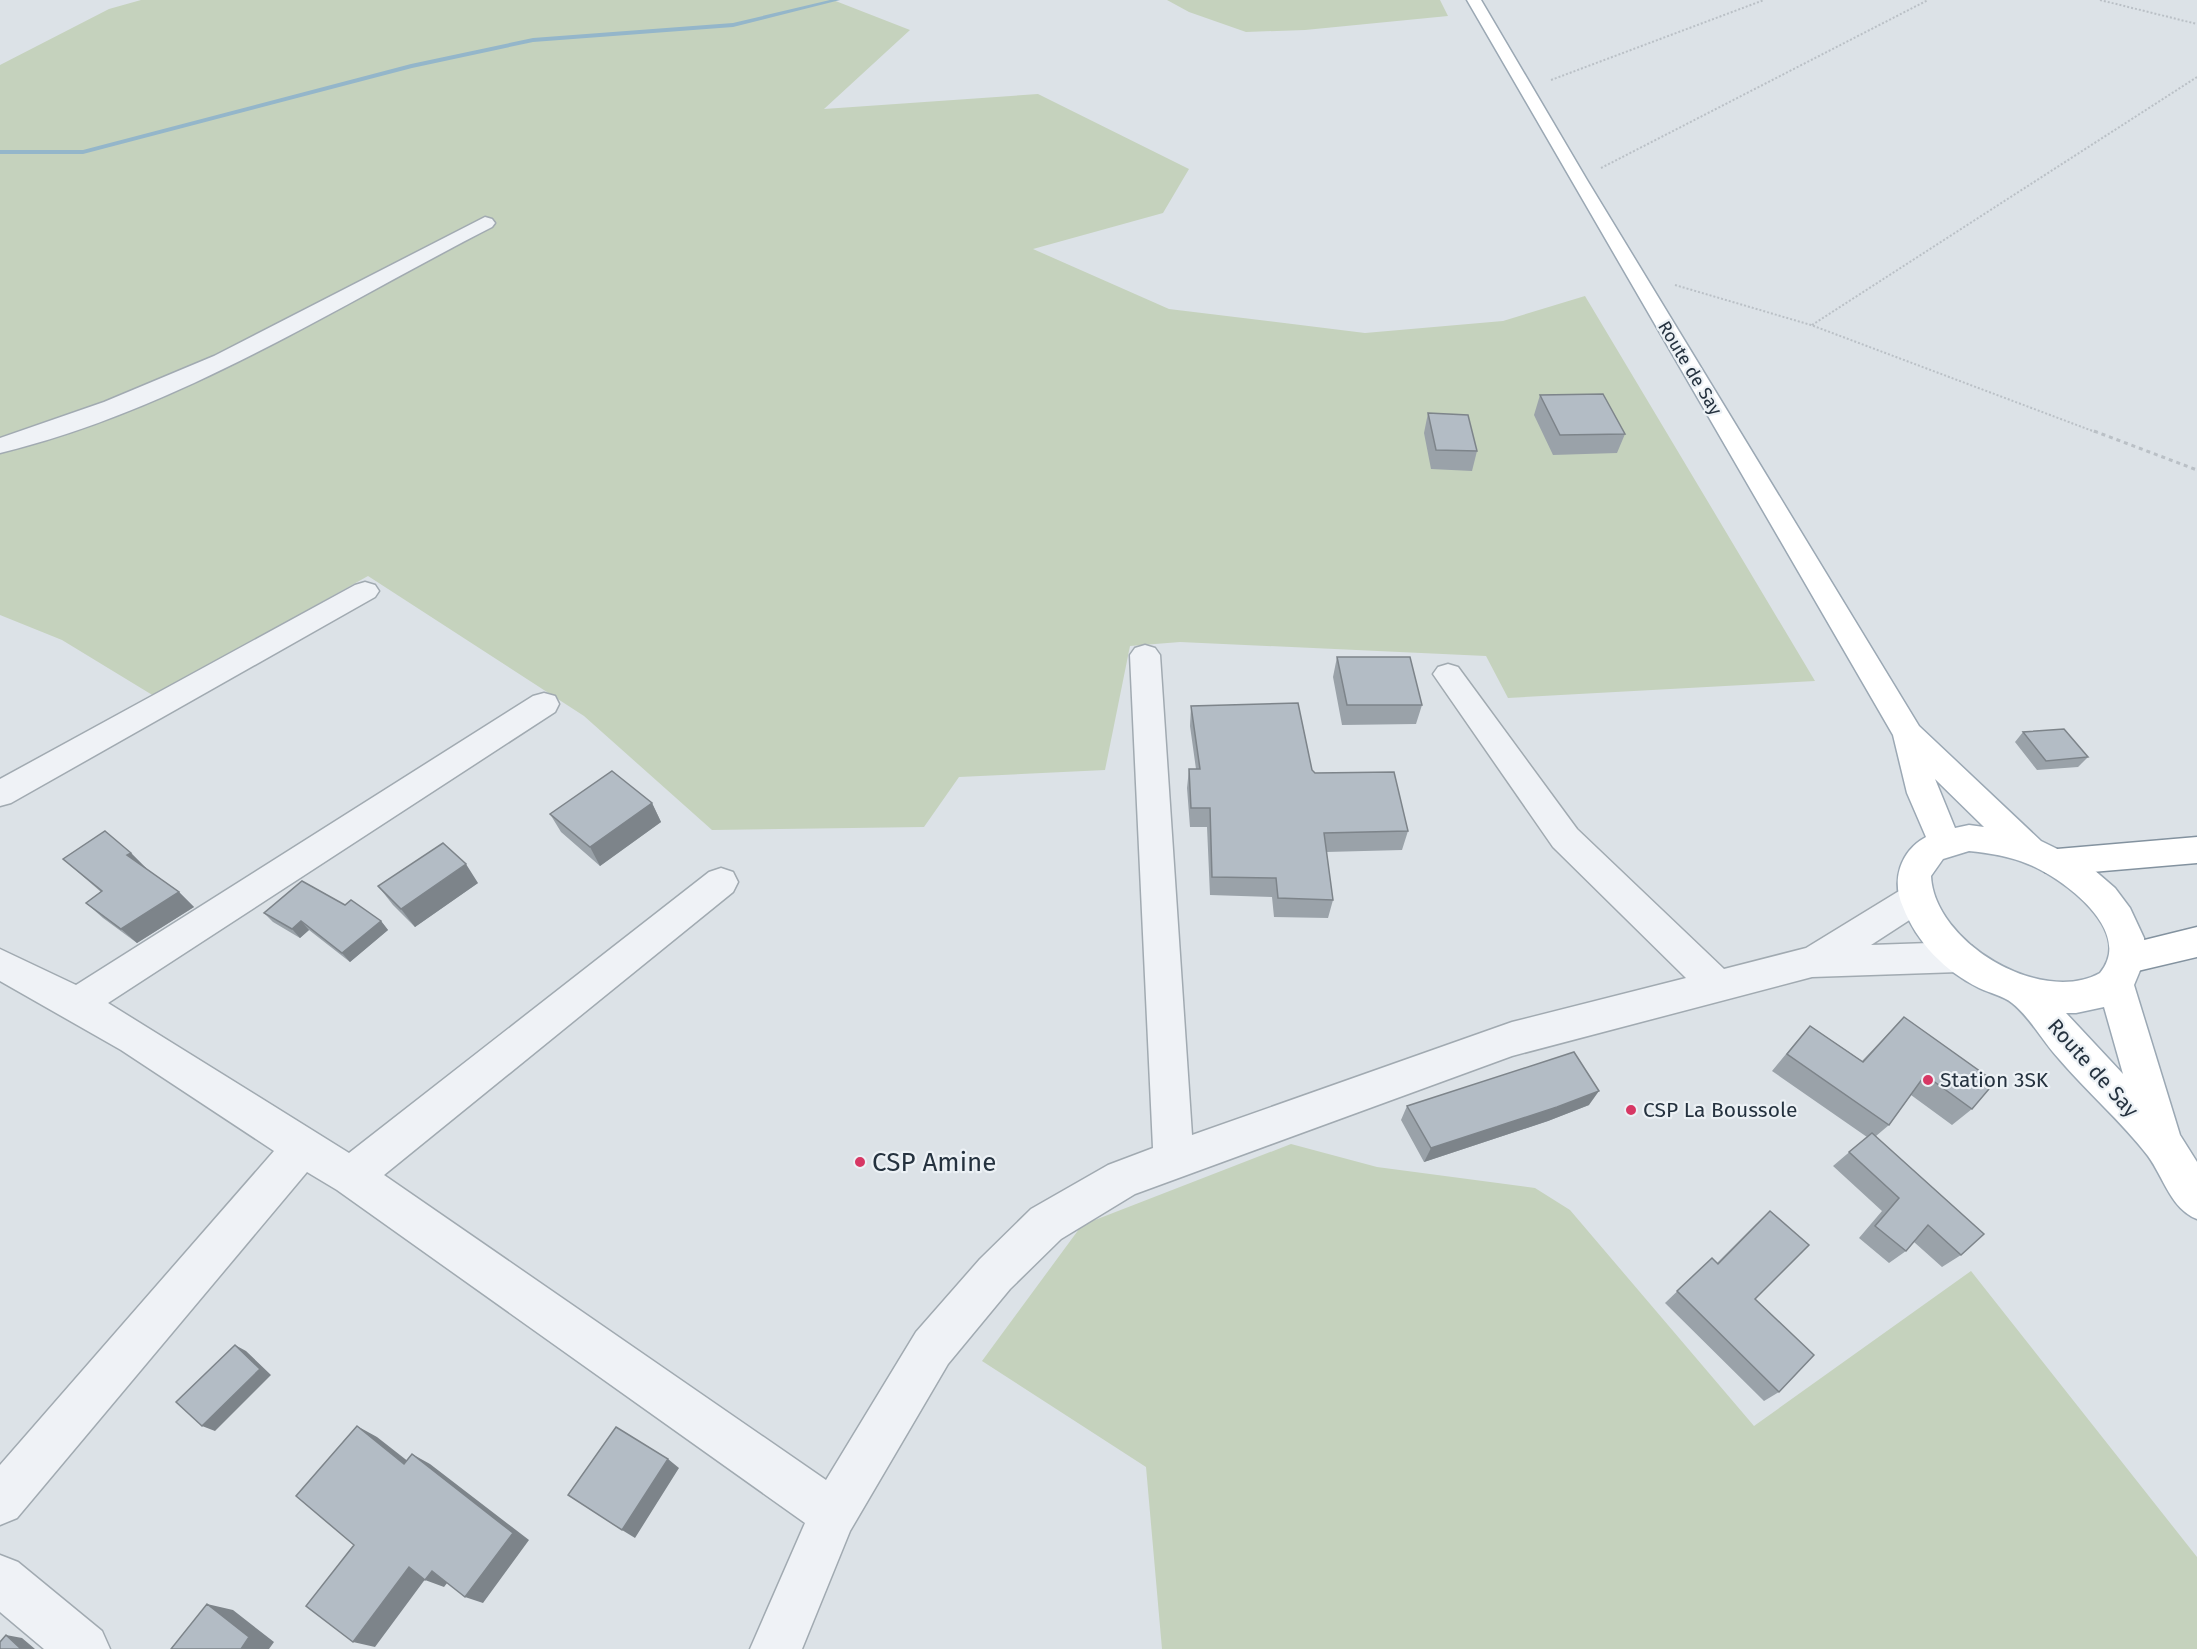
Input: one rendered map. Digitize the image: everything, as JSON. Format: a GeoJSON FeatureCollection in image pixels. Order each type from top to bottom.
{"type":"FeatureCollection","features":[{"type":"Feature","properties":{"kind":"main road","name":"Route de Say"},"geometry":{"type":"LineString","coordinates":[[1479,1],[1525,89],[1578,180],[1908,734],[1923,793],[1945,843]]}},
{"type":"Feature","properties":{"kind":"main road","name":"Route de Say"},"geometry":{"type":"LineString","coordinates":[[1908,734],[2042,855]]}},
{"type":"Feature","properties":{"kind":"main road"},"geometry":{"type":"LineString","coordinates":[[2122,970],[2127,939],[2118,918],[2103,897],[2082,878],[2042,855],[1998,840],[1969,838],[1945,843],[1929,851],[1919,864],[1914,880],[1916,898],[1924,918],[1939,938],[1959,957],[1980,971],[2025,991],[2078,998],[2100,993],[2122,970],[2197,942]]}},
{"type":"Feature","properties":{"kind":"main road"},"geometry":{"type":"LineString","coordinates":[[2042,855],[2197,850]]}},
{"type":"Feature","properties":{"kind":"main road","name":"Route de Say"},"geometry":{"type":"LineString","coordinates":[[2122,970],[2162,1143]]}},
{"type":"Feature","properties":{"kind":"main road","name":"Route de Say"},"geometry":{"type":"LineString","coordinates":[[2025,991],[2072,1046],[2162,1143],[2197,1199]]}},
{"type":"Feature","properties":{"kind":"street"},"geometry":{"type":"LineString","coordinates":[[0,446],[99,413],[221,361],[411,259],[485,223]]}},
{"type":"Feature","properties":{"kind":"street"},"geometry":{"type":"LineString","coordinates":[[0,794],[365,591]]}},
{"type":"Feature","properties":{"kind":"street"},"geometry":{"type":"LineString","coordinates":[[1145,655],[1174,1160]]}},
{"type":"Feature","properties":{"kind":"street"},"geometry":{"type":"LineString","coordinates":[[1448,674],[1565,838],[1719,987]]}},
{"type":"Feature","properties":{"kind":"street"},"geometry":{"type":"LineString","coordinates":[[77,1004],[544,704]]}},
{"type":"Feature","properties":{"kind":"street"},"geometry":{"type":"LineString","coordinates":[[351,1176],[721,882]]}},
{"type":"Feature","properties":{"kind":"street"},"geometry":{"type":"LineString","coordinates":[[1812,963],[1916,898]]}},
{"type":"Feature","properties":{"kind":"street"},"geometry":{"type":"LineString","coordinates":[[776,1649],[833,1514],[932,1348],[995,1274],[1046,1224],[1122,1179],[1512,1039],[1812,963],[1959,957]]}},
{"type":"Feature","properties":{"kind":"street"},"geometry":{"type":"LineString","coordinates":[[0,964],[77,1004],[302,1148],[351,1176],[833,1514]]}},
{"type":"Feature","properties":{"kind":"street"},"geometry":{"type":"LineString","coordinates":[[0,1501],[302,1148]]}},
{"type":"Feature","properties":{"kind":"street"},"geometry":{"type":"LineString","coordinates":[[0,1580],[84,1649]]}},
{"type":"Feature","properties":{"kind":"path"},"geometry":{"type":"LineString","coordinates":[[1525,89],[1764,0]]}},
{"type":"Feature","properties":{"kind":"path"},"geometry":{"type":"LineString","coordinates":[[1578,180],[1928,0]]}},
{"type":"Feature","properties":{"kind":"path"},"geometry":{"type":"LineString","coordinates":[[2100,0],[2197,24]]}},
{"type":"Feature","properties":{"kind":"path"},"geometry":{"type":"LineString","coordinates":[[1811,325],[2197,77]]}},
{"type":"Feature","properties":{"kind":"path"},"geometry":{"type":"LineString","coordinates":[[1634,273],[1811,325],[2197,470]]}},
{"type":"Feature","properties":{"kind":"green space"},"geometry":{"type":"Polygon","coordinates":[[[141,0],[833,0],[910,30],[824,109],[1038,94],[1189,169],[1163,213],[1033,249],[1169,309],[1365,333],[1503,321],[1585,296],[1815,681],[1508,698],[1486,656],[1180,642],[1130,646],[1105,770],[959,777],[924,827],[712,830],[584,716],[368,576],[154,696],[62,640],[0,615],[0,65],[109,9],[141,0]]]}},
{"type":"Feature","properties":{"kind":"green space"},"geometry":{"type":"Polygon","coordinates":[[[1167,0],[1440,0],[1448,16],[1305,30],[1246,32],[1189,12],[1167,0]]]}},
{"type":"Feature","properties":{"kind":"green space"},"geometry":{"type":"Polygon","coordinates":[[[1291,1144],[1377,1167],[1535,1188],[1570,1210],[1754,1426],[1971,1271],[2197,1557],[2197,1649],[1162,1649],[1146,1467],[982,1361],[1082,1225],[1291,1144]]]}},
{"type":"Feature","properties":{"kind":"building"},"geometry":{"type":"Polygon","coordinates":[[[1603,394],[1625,434],[1560,435],[1540,395],[1603,394]]]}},
{"type":"Feature","properties":{"kind":"building"},"geometry":{"type":"Polygon","coordinates":[[[1428,413],[1468,415],[1477,451],[1436,450],[1428,413]]]}},
{"type":"Feature","properties":{"kind":"building"},"geometry":{"type":"Polygon","coordinates":[[[1337,657],[1410,657],[1422,705],[1347,705],[1337,657]]]}},
{"type":"Feature","properties":{"kind":"building"},"geometry":{"type":"Polygon","coordinates":[[[1298,703],[1312,770],[1315,773],[1394,772],[1408,831],[1324,833],[1333,900],[1278,898],[1276,878],[1212,877],[1210,808],[1191,808],[1189,769],[1200,769],[1191,706],[1298,703]]]}},
{"type":"Feature","properties":{"kind":"building"},"geometry":{"type":"Polygon","coordinates":[[[2064,729],[2088,757],[2046,761],[2023,732],[2064,729]]]}},
{"type":"Feature","properties":{"kind":"building"},"geometry":{"type":"Polygon","coordinates":[[[612,771],[652,803],[590,847],[550,814],[612,771]]]}},
{"type":"Feature","properties":{"kind":"building"},"geometry":{"type":"Polygon","coordinates":[[[105,831],[131,853],[127,855],[179,892],[121,929],[86,903],[102,891],[63,859],[105,831]]]}},
{"type":"Feature","properties":{"kind":"building"},"geometry":{"type":"Polygon","coordinates":[[[443,843],[466,864],[401,909],[378,886],[443,843]]]}},
{"type":"Feature","properties":{"kind":"building"},"geometry":{"type":"Polygon","coordinates":[[[302,881],[345,905],[351,900],[381,921],[342,953],[301,921],[292,929],[264,913],[302,881]]]}},
{"type":"Feature","properties":{"kind":"building"},"geometry":{"type":"Polygon","coordinates":[[[1904,1017],[1995,1082],[1972,1109],[1925,1075],[1889,1125],[1787,1054],[1810,1026],[1863,1062],[1904,1017]]]}},
{"type":"Feature","properties":{"kind":"building"},"geometry":{"type":"Polygon","coordinates":[[[1574,1052],[1599,1091],[1431,1148],[1407,1106],[1574,1052]]]}},
{"type":"Feature","properties":{"kind":"building"},"geometry":{"type":"Polygon","coordinates":[[[1872,1133],[1984,1234],[1961,1255],[1928,1225],[1906,1251],[1875,1226],[1899,1198],[1849,1152],[1872,1133]]]}},
{"type":"Feature","properties":{"kind":"building"},"geometry":{"type":"Polygon","coordinates":[[[1770,1211],[1809,1245],[1755,1299],[1814,1355],[1779,1392],[1677,1291],[1712,1258],[1718,1264],[1770,1211]]]}},
{"type":"Feature","properties":{"kind":"building"},"geometry":{"type":"Polygon","coordinates":[[[235,1345],[260,1369],[202,1426],[176,1402],[235,1345]]]}},
{"type":"Feature","properties":{"kind":"building"},"geometry":{"type":"Polygon","coordinates":[[[357,1426],[404,1464],[412,1454],[513,1533],[465,1597],[432,1571],[425,1580],[409,1567],[353,1642],[306,1606],[354,1545],[296,1496],[357,1426]]]}},
{"type":"Feature","properties":{"kind":"building"},"geometry":{"type":"Polygon","coordinates":[[[616,1427],[668,1459],[622,1530],[568,1495],[616,1427]]]}},
{"type":"Feature","properties":{"kind":"building"},"geometry":{"type":"Polygon","coordinates":[[[207,1604],[249,1637],[241,1649],[171,1649],[207,1604]]]}},
{"type":"Feature","properties":{"kind":"building"},"geometry":{"type":"Polygon","coordinates":[[[6,1635],[21,1649],[0,1649],[0,1642],[6,1635]]]}},
{"type":"Feature","properties":{"kind":"waterway"},"geometry":{"type":"LineString","coordinates":[[0,152],[83,152],[411,66],[533,40],[733,25],[837,0]]}},
{"type":"Feature","properties":{"kind":"place","name":"Station 3SK"},"geometry":{"type":"Point","coordinates":[1928,1080]}},
{"type":"Feature","properties":{"kind":"place","name":"CSP La Boussole"},"geometry":{"type":"Point","coordinates":[1631,1110]}},
{"type":"Feature","properties":{"kind":"place","name":"CSP Amine"},"geometry":{"type":"Point","coordinates":[860,1162]}}]}
